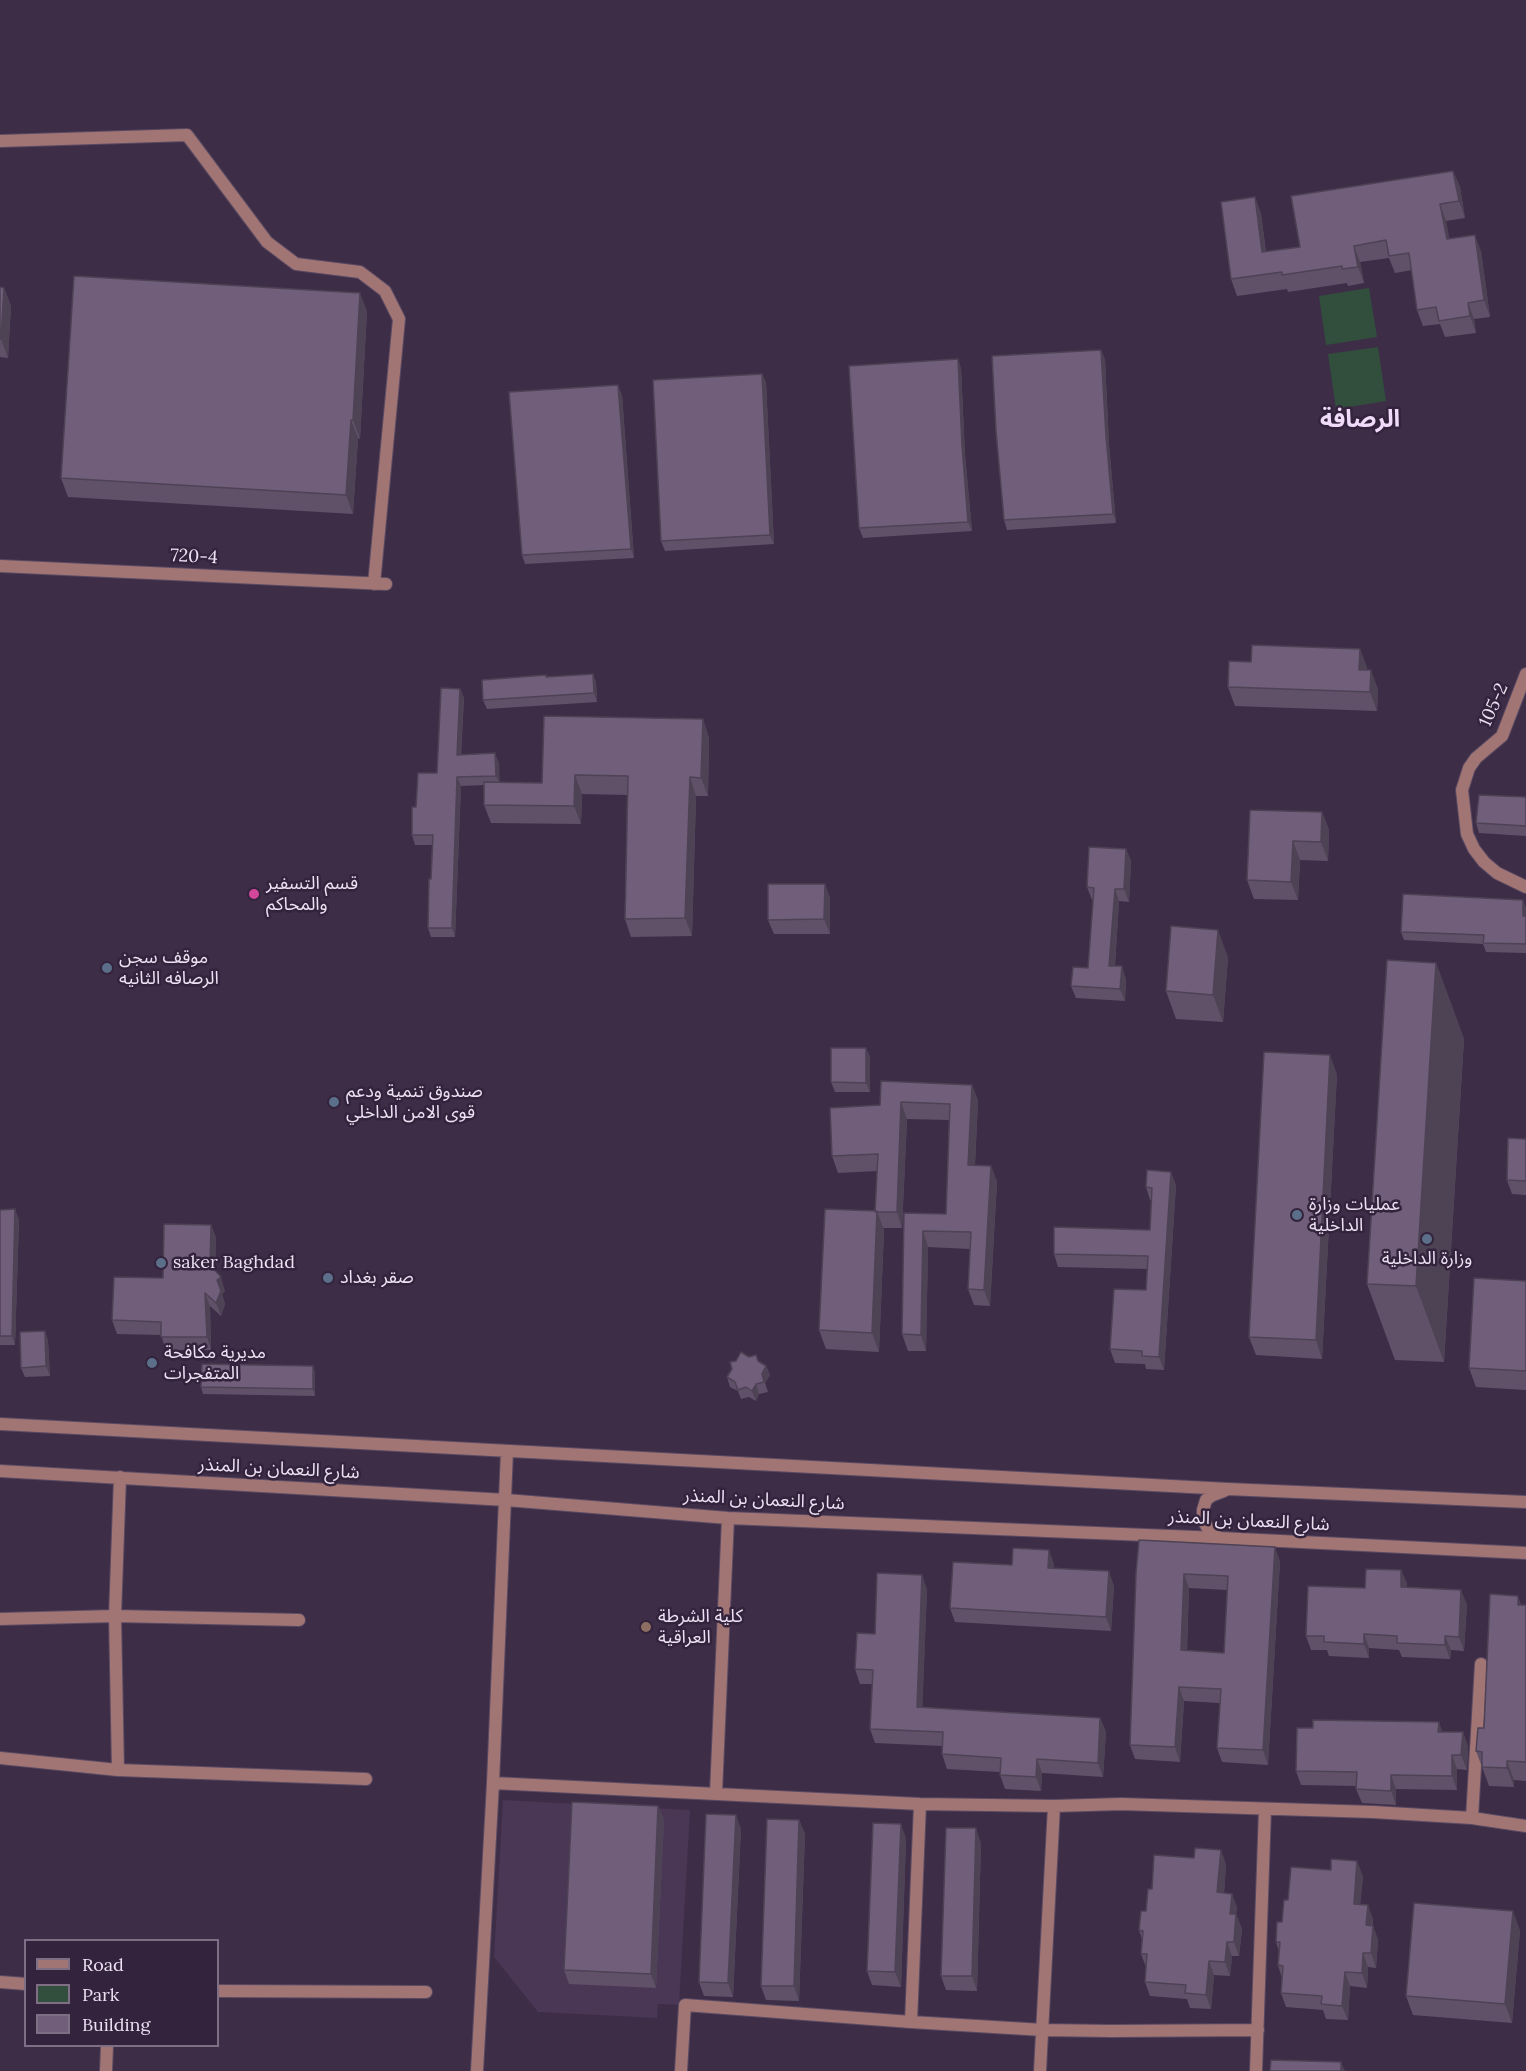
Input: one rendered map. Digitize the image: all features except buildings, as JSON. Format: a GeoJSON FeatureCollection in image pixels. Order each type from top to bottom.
{"type":"FeatureCollection","features":[{"type":"Feature","properties":{"kind":"street","name":"720-4"},"geometry":{"type":"LineString","coordinates":[[0,141],[187,135],[267,242],[296,264],[360,272],[385,291],[399,319],[380,584],[0,566]]}},
{"type":"Feature","properties":{"kind":"street","name":"105-2"},"geometry":{"type":"LineString","coordinates":[[1526,674],[1502,736],[1476,758],[1469,768],[1462,790],[1467,834],[1474,849],[1497,873],[1526,887]]}},
{"type":"Feature","properties":{"kind":"street","name":"شارع النعمان بن المنذر"},"geometry":{"type":"LineString","coordinates":[[0,1424],[1228,1489],[1526,1502]]}},
{"type":"Feature","properties":{"kind":"street"},"geometry":{"type":"LineString","coordinates":[[477,2071],[493,1783],[507,1451]]}},
{"type":"Feature","properties":{"kind":"street","name":"شارع النعمان بن المنذر"},"geometry":{"type":"LineString","coordinates":[[0,1470],[506,1500],[728,1518],[1526,1553]]}},
{"type":"Feature","properties":{"kind":"street"},"geometry":{"type":"LineString","coordinates":[[118,1770],[115,1616],[120,1478]]}},
{"type":"Feature","properties":{"kind":"street"},"geometry":{"type":"LineString","coordinates":[[1219,1538],[1203,1520],[1203,1510],[1210,1496],[1228,1489]]}},
{"type":"Feature","properties":{"kind":"street"},"geometry":{"type":"LineString","coordinates":[[716,1793],[728,1518]]}},
{"type":"Feature","properties":{"kind":"street"},"geometry":{"type":"LineString","coordinates":[[0,1619],[115,1616],[299,1620]]}},
{"type":"Feature","properties":{"kind":"street"},"geometry":{"type":"LineString","coordinates":[[1472,1818],[1481,1664]]}},
{"type":"Feature","properties":{"kind":"street"},"geometry":{"type":"LineString","coordinates":[[0,1758],[118,1770],[366,1779]]}},
{"type":"Feature","properties":{"kind":"street"},"geometry":{"type":"LineString","coordinates":[[493,1783],[920,1804],[1053,1806],[1121,1804],[1264,1809],[1472,1818],[1526,1826]]}},
{"type":"Feature","properties":{"kind":"street"},"geometry":{"type":"LineString","coordinates":[[911,2022],[920,1804]]}},
{"type":"Feature","properties":{"kind":"street"},"geometry":{"type":"LineString","coordinates":[[1040,2071],[1053,1806]]}},
{"type":"Feature","properties":{"kind":"street"},"geometry":{"type":"LineString","coordinates":[[1256,2071],[1264,1809]]}},
{"type":"Feature","properties":{"kind":"street"},"geometry":{"type":"LineString","coordinates":[[0,1982],[24,1984]]}},
{"type":"Feature","properties":{"kind":"street"},"geometry":{"type":"LineString","coordinates":[[219,1991],[426,1992]]}},
{"type":"Feature","properties":{"kind":"street"},"geometry":{"type":"LineString","coordinates":[[681,2071],[685,2005],[1043,2030],[1258,2030]]}},
{"type":"Feature","properties":{"kind":"street"},"geometry":{"type":"LineString","coordinates":[[106,2071],[107,2047]]}},
{"type":"Feature","properties":{"kind":"shaded area"},"geometry":{"type":"Polygon","coordinates":[[[503,1800],[690,1810],[679,2005],[658,2004],[657,2018],[538,2012],[494,1957],[503,1800]]]}},
{"type":"Feature","properties":{"kind":"green space"},"geometry":{"type":"Polygon","coordinates":[[[1369,288],[1377,337],[1326,345],[1319,296],[1369,288]]]}},
{"type":"Feature","properties":{"kind":"green space"},"geometry":{"type":"Polygon","coordinates":[[[1378,347],[1386,401],[1336,409],[1328,354],[1378,347]]]}},
{"type":"Feature","properties":{"kind":"place","name":"قسم التسفير والمحاكم"},"geometry":{"type":"Point","coordinates":[254,894]}},
{"type":"Feature","properties":{"kind":"place","name":"موقف سجن الرصافه الثانيه"},"geometry":{"type":"Point","coordinates":[107,968]}},
{"type":"Feature","properties":{"kind":"place","name":"صندوق تنمية ودعم قوى الامن الداخلي"},"geometry":{"type":"Point","coordinates":[334,1102]}},
{"type":"Feature","properties":{"kind":"place","name":"عمليات وزارة الداخلية"},"geometry":{"type":"Point","coordinates":[1297,1215]}},
{"type":"Feature","properties":{"kind":"place","name":"وزارة الداخلية"},"geometry":{"type":"Point","coordinates":[1427,1239]}},
{"type":"Feature","properties":{"kind":"place","name":"saker Baghdad"},"geometry":{"type":"Point","coordinates":[161,1263]}},
{"type":"Feature","properties":{"kind":"place","name":"صقر بغداد"},"geometry":{"type":"Point","coordinates":[328,1278]}},
{"type":"Feature","properties":{"kind":"place","name":"مديرية مكافحة المتفجرات"},"geometry":{"type":"Point","coordinates":[152,1363]}},
{"type":"Feature","properties":{"kind":"place","name":"كلية الشرطة العراقية"},"geometry":{"type":"Point","coordinates":[646,1627]}},
{"type":"Feature","properties":{"kind":"district","name":"الرصافة"},"geometry":{"type":"Point","coordinates":[1360,420]}}]}
